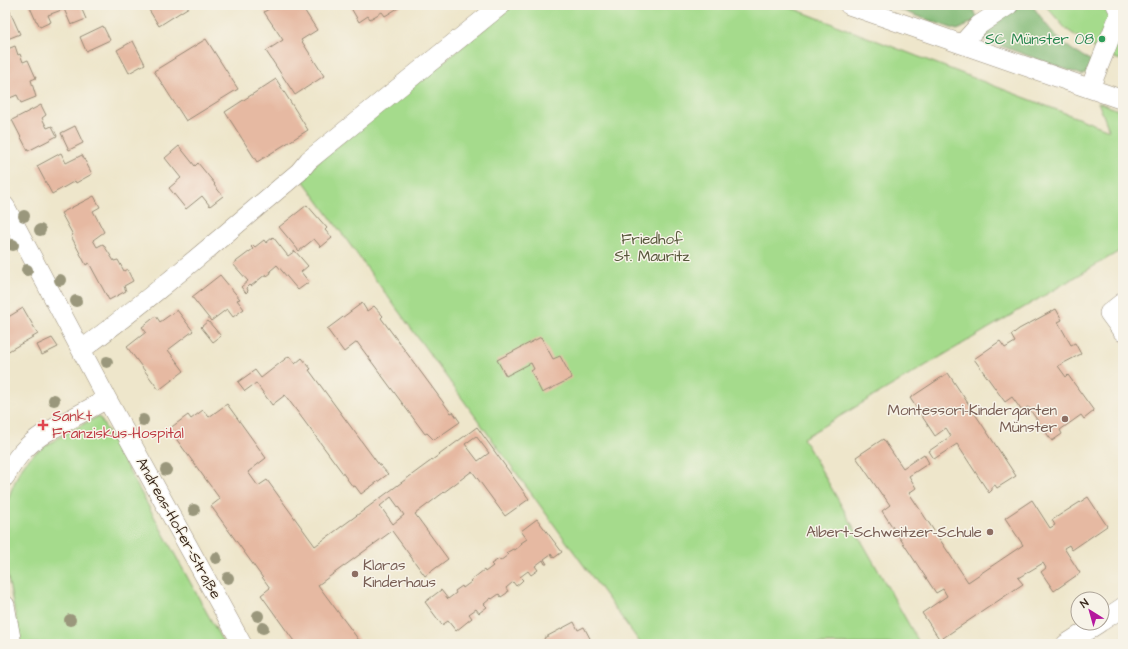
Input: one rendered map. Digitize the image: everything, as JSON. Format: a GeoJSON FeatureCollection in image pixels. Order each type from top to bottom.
{"type":"FeatureCollection","features":[{"type":"Feature","properties":{"kind":"street"},"geometry":{"type":"LineString","coordinates":[[81,350],[166,283],[299,172],[309,160],[500,5]]}},
{"type":"Feature","properties":{"kind":"street"},"geometry":{"type":"LineString","coordinates":[[849,5],[1123,100]]}},
{"type":"Feature","properties":{"kind":"street"},"geometry":{"type":"LineString","coordinates":[[962,44],[979,25],[1010,5]]}},
{"type":"Feature","properties":{"kind":"street"},"geometry":{"type":"LineString","coordinates":[[1090,88],[1120,13],[1116,5]]}},
{"type":"Feature","properties":{"kind":"street","name":"Andreas-Hofer-Straße"},"geometry":{"type":"LineString","coordinates":[[5,206],[107,399],[242,644]]}},
{"type":"Feature","properties":{"kind":"street"},"geometry":{"type":"LineString","coordinates":[[1123,302],[1109,313],[1123,332]]}},
{"type":"Feature","properties":{"kind":"street"},"geometry":{"type":"LineString","coordinates":[[7,469],[23,450],[36,439],[107,399]]}},
{"type":"Feature","properties":{"kind":"street"},"geometry":{"type":"LineString","coordinates":[[5,604],[11,638]]}},
{"type":"Feature","properties":{"kind":"street"},"geometry":{"type":"LineString","coordinates":[[1110,616],[1123,607]]}},
{"type":"Feature","properties":{"kind":"street"},"geometry":{"type":"LineString","coordinates":[[1066,644],[1086,631]]}},
{"type":"Feature","properties":{"kind":"green space","name":"Friedhof St. Mauritz"},"geometry":{"type":"Polygon","coordinates":[[[514,5],[784,5],[1109,130],[1098,102],[1123,112],[1123,249],[803,438],[920,644],[641,644],[300,176],[514,5]]]}},
{"type":"Feature","properties":{"kind":"green space"},"geometry":{"type":"Polygon","coordinates":[[[886,5],[969,5],[978,18],[957,30],[886,5]]]}},
{"type":"Feature","properties":{"kind":"green space"},"geometry":{"type":"Polygon","coordinates":[[[1018,5],[1032,5],[1057,37],[1071,49],[1090,60],[1092,62],[1087,72],[1082,75],[976,37],[1018,5]]]}},
{"type":"Feature","properties":{"kind":"green space","name":"SC Münster 08"},"geometry":{"type":"Polygon","coordinates":[[[1045,5],[1123,5],[1123,60],[1117,59],[1095,49],[1066,29],[1045,5]]]}},
{"type":"Feature","properties":{"kind":"green space"},"geometry":{"type":"Polygon","coordinates":[[[99,416],[224,644],[21,644],[5,563],[6,506],[11,491],[19,472],[35,453],[64,434],[99,416]]]}},
{"type":"Feature","properties":{"kind":"building"},"geometry":{"type":"Polygon","coordinates":[[[5,5],[7,5],[20,34],[5,40],[5,5]]]}},
{"type":"Feature","properties":{"kind":"building"},"geometry":{"type":"Polygon","coordinates":[[[29,5],[80,5],[86,19],[71,25],[64,9],[48,15],[51,22],[40,27],[29,5]]]}},
{"type":"Feature","properties":{"kind":"building"},"geometry":{"type":"Polygon","coordinates":[[[146,5],[192,5],[159,26],[146,5]]]}},
{"type":"Feature","properties":{"kind":"building"},"geometry":{"type":"Polygon","coordinates":[[[275,5],[301,5],[317,30],[301,40],[324,76],[295,95],[266,51],[283,40],[264,12],[275,5]]]}},
{"type":"Feature","properties":{"kind":"building"},"geometry":{"type":"Polygon","coordinates":[[[356,5],[403,5],[385,16],[382,12],[370,19],[368,16],[359,22],[351,8],[356,5]]]}},
{"type":"Feature","properties":{"kind":"building"},"geometry":{"type":"Polygon","coordinates":[[[103,26],[110,40],[86,51],[80,37],[103,26]]]}},
{"type":"Feature","properties":{"kind":"building"},"geometry":{"type":"Polygon","coordinates":[[[206,39],[238,89],[186,121],[154,71],[206,39]]]}},
{"type":"Feature","properties":{"kind":"building"},"geometry":{"type":"Polygon","coordinates":[[[133,41],[145,64],[129,73],[117,50],[133,41]]]}},
{"type":"Feature","properties":{"kind":"building"},"geometry":{"type":"Polygon","coordinates":[[[15,46],[18,55],[20,54],[23,62],[28,60],[36,78],[31,80],[36,97],[21,103],[17,95],[5,100],[5,50],[15,46]]]}},
{"type":"Feature","properties":{"kind":"building"},"geometry":{"type":"Polygon","coordinates":[[[276,79],[308,130],[257,162],[225,112],[276,79]]]}},
{"type":"Feature","properties":{"kind":"building"},"geometry":{"type":"Polygon","coordinates":[[[41,105],[46,115],[42,118],[47,128],[52,126],[57,136],[28,151],[12,120],[41,105]]]}},
{"type":"Feature","properties":{"kind":"building"},"geometry":{"type":"Polygon","coordinates":[[[75,126],[83,143],[69,150],[61,133],[75,126]]]}},
{"type":"Feature","properties":{"kind":"building"},"geometry":{"type":"Polygon","coordinates":[[[179,146],[195,166],[198,163],[223,196],[210,206],[202,196],[186,209],[169,188],[181,178],[165,158],[179,146]]]}},
{"type":"Feature","properties":{"kind":"building"},"geometry":{"type":"Polygon","coordinates":[[[61,153],[66,163],[82,155],[92,174],[76,183],[75,181],[52,194],[37,166],[61,153]]]}},
{"type":"Feature","properties":{"kind":"building"},"geometry":{"type":"Polygon","coordinates":[[[94,196],[100,207],[93,211],[104,232],[93,240],[97,247],[103,244],[114,261],[118,260],[124,271],[127,269],[133,281],[124,286],[126,291],[109,300],[89,263],[86,265],[71,236],[73,235],[61,213],[94,196]]]}},
{"type":"Feature","properties":{"kind":"building"},"geometry":{"type":"Polygon","coordinates":[[[307,205],[327,228],[325,230],[332,238],[321,247],[314,239],[299,251],[279,227],[307,205]]]}},
{"type":"Feature","properties":{"kind":"building"},"geometry":{"type":"Polygon","coordinates":[[[273,237],[288,256],[295,251],[308,266],[301,272],[309,282],[298,290],[277,265],[267,276],[266,274],[251,286],[250,285],[247,288],[248,291],[246,293],[241,287],[248,281],[233,264],[253,249],[251,247],[253,245],[255,247],[264,240],[266,243],[273,237]]]}},
{"type":"Feature","properties":{"kind":"building"},"geometry":{"type":"Polygon","coordinates":[[[220,275],[240,299],[237,300],[244,309],[233,317],[227,309],[211,321],[192,297],[220,275]]]}},
{"type":"Feature","properties":{"kind":"building"},"geometry":{"type":"Polygon","coordinates":[[[362,303],[367,311],[374,306],[383,316],[381,318],[451,413],[453,412],[460,422],[434,440],[427,433],[425,434],[357,342],[344,352],[327,329],[362,303]]]}},
{"type":"Feature","properties":{"kind":"building"},"geometry":{"type":"Polygon","coordinates":[[[23,308],[38,334],[5,353],[5,319],[23,308]]]}},
{"type":"Feature","properties":{"kind":"building"},"geometry":{"type":"Polygon","coordinates":[[[1056,309],[1062,320],[1058,322],[1071,345],[1075,343],[1081,354],[1058,366],[1066,377],[1068,375],[1094,411],[1084,419],[1081,415],[1060,430],[1062,434],[1052,441],[1028,407],[1022,411],[1012,397],[1005,402],[974,359],[1000,341],[1005,348],[1015,342],[1011,335],[1056,309]]]}},
{"type":"Feature","properties":{"kind":"building"},"geometry":{"type":"Polygon","coordinates":[[[177,310],[193,331],[168,350],[184,371],[159,390],[127,347],[146,332],[142,327],[156,316],[160,322],[177,310]]]}},
{"type":"Feature","properties":{"kind":"building"},"geometry":{"type":"Polygon","coordinates":[[[208,321],[221,336],[213,342],[201,327],[208,321]]]}},
{"type":"Feature","properties":{"kind":"building"},"geometry":{"type":"Polygon","coordinates":[[[541,337],[553,359],[560,356],[572,378],[542,393],[531,371],[534,369],[531,363],[506,376],[497,360],[541,337]]]}},
{"type":"Feature","properties":{"kind":"building"},"geometry":{"type":"Polygon","coordinates":[[[52,338],[58,347],[42,355],[37,345],[52,338]]]}},
{"type":"Feature","properties":{"kind":"building"},"geometry":{"type":"Polygon","coordinates":[[[289,356],[295,364],[302,358],[311,369],[309,370],[379,465],[388,474],[361,494],[355,486],[353,487],[285,395],[272,405],[256,383],[245,391],[238,382],[255,370],[261,378],[289,356]]]}},
{"type":"Feature","properties":{"kind":"building"},"geometry":{"type":"Polygon","coordinates":[[[948,373],[1016,476],[997,488],[995,485],[989,493],[957,444],[934,459],[929,451],[951,436],[946,428],[935,436],[910,398],[948,373]]]}},
{"type":"Feature","properties":{"kind":"building"},"geometry":{"type":"Polygon","coordinates":[[[227,404],[266,458],[248,472],[258,486],[267,480],[315,546],[477,427],[529,499],[505,516],[472,471],[415,514],[448,559],[425,576],[392,531],[318,585],[361,643],[296,644],[261,595],[270,588],[211,506],[220,499],[169,429],[188,415],[191,419],[203,410],[209,417],[227,404]],[[476,436],[465,444],[478,461],[489,453],[476,436]],[[391,497],[380,506],[393,524],[404,515],[391,497]]]}},
{"type":"Feature","properties":{"kind":"building"},"geometry":{"type":"Polygon","coordinates":[[[883,439],[903,468],[924,454],[929,463],[909,476],[916,488],[909,493],[968,582],[1023,545],[1005,518],[1032,500],[1050,528],[1055,525],[1052,520],[1088,497],[1107,526],[1072,550],[1069,545],[1064,548],[1080,573],[1054,591],[1041,572],[1046,568],[1043,563],[1018,578],[1023,584],[940,640],[922,613],[947,596],[943,589],[936,593],[882,511],[890,505],[856,457],[883,439]]]}},
{"type":"Feature","properties":{"kind":"building"},"geometry":{"type":"Polygon","coordinates":[[[537,519],[562,552],[554,558],[551,554],[544,559],[547,564],[545,564],[543,560],[535,566],[538,570],[531,575],[528,571],[520,577],[523,580],[521,582],[516,586],[513,582],[506,588],[508,591],[507,593],[501,597],[499,594],[492,599],[491,598],[484,604],[487,607],[479,613],[476,609],[469,614],[472,618],[456,631],[448,621],[442,625],[425,602],[441,590],[448,599],[456,593],[455,591],[462,586],[463,588],[484,570],[485,572],[493,566],[491,564],[499,559],[500,561],[508,555],[506,553],[513,549],[515,550],[527,539],[521,531],[537,519]]]}},
{"type":"Feature","properties":{"kind":"building"},"geometry":{"type":"Polygon","coordinates":[[[574,622],[578,630],[584,627],[593,644],[547,644],[544,638],[574,622]]]}},
{"type":"Feature","properties":{"kind":"place","name":"SC Münster 08"},"geometry":{"type":"Point","coordinates":[1102,39]}},
{"type":"Feature","properties":{"kind":"place","name":"Montessori-Kindergarten Münster"},"geometry":{"type":"Point","coordinates":[1065,419]}},
{"type":"Feature","properties":{"kind":"place","name":"Sankt Franziskus-Hospital"},"geometry":{"type":"Point","coordinates":[43,425]}},
{"type":"Feature","properties":{"kind":"place","name":"Albert-Schweitzer-Schule"},"geometry":{"type":"Point","coordinates":[990,532]}},
{"type":"Feature","properties":{"kind":"place","name":"Klaras Kinderhaus"},"geometry":{"type":"Point","coordinates":[355,574]}}]}
